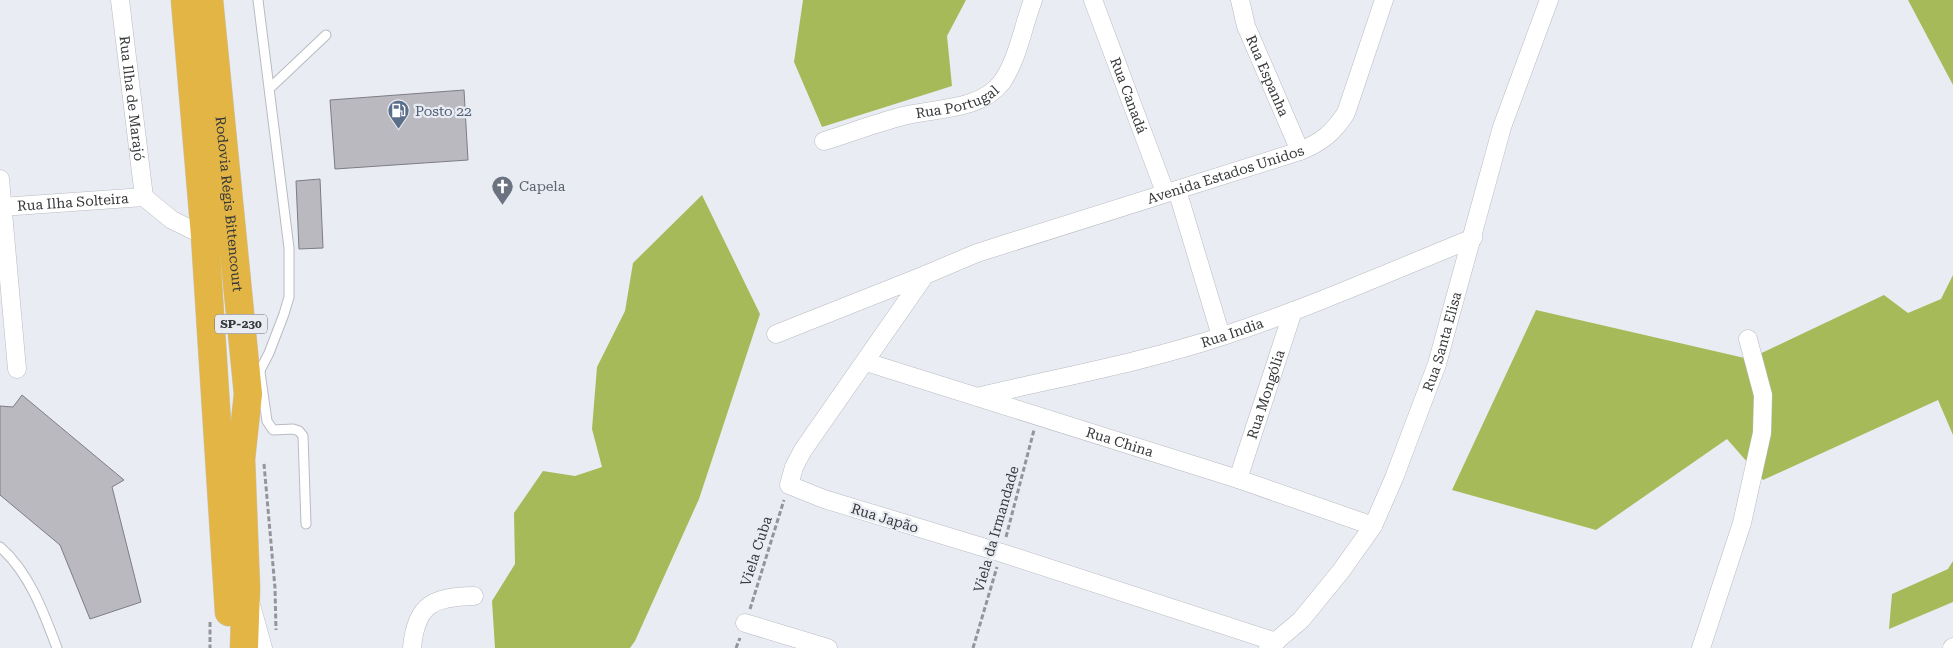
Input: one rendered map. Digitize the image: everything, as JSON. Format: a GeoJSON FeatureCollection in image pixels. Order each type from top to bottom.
{"type":"FeatureCollection","features":[{"type":"Feature","properties":{"kind":"highway","name":"Rodovia Régis Bittencourt"},"geometry":{"type":"LineString","coordinates":[[185,0],[205,236],[229,648]]}},
{"type":"Feature","properties":{"kind":"highway","name":"Rodovia Régis Bittencourt"},"geometry":{"type":"LineString","coordinates":[[209,0],[254,382],[241,459],[246,588],[244,648]]}},
{"type":"Feature","properties":{"kind":"street","name":"Rua Ilha de Marajó"},"geometry":{"type":"LineString","coordinates":[[120,0],[144,197]]}},
{"type":"Feature","properties":{"kind":"street","name":"Rua Portugal"},"geometry":{"type":"LineString","coordinates":[[824,141],[902,116],[954,107],[989,93],[1002,82],[1011,63],[1033,0]]}},
{"type":"Feature","properties":{"kind":"street","name":"Rua Canadá"},"geometry":{"type":"LineString","coordinates":[[1093,0],[1171,191],[1221,336]]}},
{"type":"Feature","properties":{"kind":"street","name":"Rua Espanha"},"geometry":{"type":"LineString","coordinates":[[1240,0],[1246,26],[1300,151]]}},
{"type":"Feature","properties":{"kind":"street","name":"Avenida Estados Unidos"},"geometry":{"type":"LineString","coordinates":[[926,275],[977,253],[1321,143],[1335,130],[1346,113],[1384,0]]}},
{"type":"Feature","properties":{"kind":"street","name":"Rua Santa Elisa"},"geometry":{"type":"LineString","coordinates":[[1272,645],[1301,620],[1322,596],[1373,526],[1394,478],[1437,364],[1502,128],[1550,0]]}},
{"type":"Feature","properties":{"kind":"street"},"geometry":{"type":"LineString","coordinates":[[0,179],[17,369]]}},
{"type":"Feature","properties":{"kind":"street","name":"Rua Ilha Solteira"},"geometry":{"type":"LineString","coordinates":[[1,206],[144,197]]}},
{"type":"Feature","properties":{"kind":"street"},"geometry":{"type":"LineString","coordinates":[[144,197],[172,220],[205,236]]}},
{"type":"Feature","properties":{"kind":"street","name":"Rua India"},"geometry":{"type":"LineString","coordinates":[[980,396],[1131,362],[1221,336],[1293,311],[1473,238]]}},
{"type":"Feature","properties":{"kind":"street"},"geometry":{"type":"LineString","coordinates":[[776,334],[926,275]]}},
{"type":"Feature","properties":{"kind":"street"},"geometry":{"type":"LineString","coordinates":[[789,485],[794,467],[803,450],[926,275]]}},
{"type":"Feature","properties":{"kind":"street","name":"Rua Mongólia"},"geometry":{"type":"LineString","coordinates":[[1238,479],[1293,311]]}},
{"type":"Feature","properties":{"kind":"street"},"geometry":{"type":"LineString","coordinates":[[1701,648],[1742,523],[1762,433],[1763,395],[1748,339]]}},
{"type":"Feature","properties":{"kind":"street","name":"Rua China"},"geometry":{"type":"LineString","coordinates":[[866,362],[980,396],[1238,479],[1373,526]]}},
{"type":"Feature","properties":{"kind":"street","name":"Rua Japão"},"geometry":{"type":"LineString","coordinates":[[789,485],[824,499],[1002,553],[1272,645]]}},
{"type":"Feature","properties":{"kind":"street"},"geometry":{"type":"LineString","coordinates":[[246,588],[270,644]]}},
{"type":"Feature","properties":{"kind":"street"},"geometry":{"type":"LineString","coordinates":[[412,648],[420,616],[433,602],[446,597],[474,596]]}},
{"type":"Feature","properties":{"kind":"street"},"geometry":{"type":"LineString","coordinates":[[745,623],[828,648]]}},
{"type":"Feature","properties":{"kind":"lane"},"geometry":{"type":"LineString","coordinates":[[258,0],[289,248],[289,297],[284,314],[254,382],[273,430],[293,428],[300,431],[303,436],[306,524]]}},
{"type":"Feature","properties":{"kind":"lane"},"geometry":{"type":"LineString","coordinates":[[270,88],[326,35]]}},
{"type":"Feature","properties":{"kind":"lane"},"geometry":{"type":"LineString","coordinates":[[0,547],[28,583],[44,612],[58,648]]}},
{"type":"Feature","properties":{"kind":"path","name":"Viela da Irmandade"},"geometry":{"type":"LineString","coordinates":[[973,648],[1002,553],[1038,415]]}},
{"type":"Feature","properties":{"kind":"path"},"geometry":{"type":"LineString","coordinates":[[263,454],[275,588],[270,644]]}},
{"type":"Feature","properties":{"kind":"path","name":"Viela Cuba"},"geometry":{"type":"LineString","coordinates":[[745,623],[789,485]]}},
{"type":"Feature","properties":{"kind":"green space"},"geometry":{"type":"Polygon","coordinates":[[[803,0],[966,0],[947,36],[952,86],[822,127],[794,62],[803,0]]]}},
{"type":"Feature","properties":{"kind":"green space"},"geometry":{"type":"Polygon","coordinates":[[[1908,0],[1953,0],[1953,85],[1908,0]]]}},
{"type":"Feature","properties":{"kind":"green space"},"geometry":{"type":"Polygon","coordinates":[[[702,195],[760,314],[699,499],[635,641],[630,648],[495,648],[492,601],[515,564],[514,513],[543,471],[575,476],[602,467],[592,429],[597,367],[625,311],[633,263],[702,195]]]}},
{"type":"Feature","properties":{"kind":"green space"},"geometry":{"type":"Polygon","coordinates":[[[1953,275],[1953,435],[1938,400],[1763,480],[1727,439],[1596,530],[1452,490],[1536,310],[1749,359],[1884,295],[1908,313],[1941,299],[1953,275]]]}},
{"type":"Feature","properties":{"kind":"green space"},"geometry":{"type":"Polygon","coordinates":[[[1953,561],[1953,602],[1889,629],[1892,594],[1948,569],[1953,561]]]}},
{"type":"Feature","properties":{"kind":"building","name":"Posto 22"},"geometry":{"type":"Polygon","coordinates":[[[464,90],[468,160],[335,169],[330,100],[464,90]]]}},
{"type":"Feature","properties":{"kind":"building"},"geometry":{"type":"Polygon","coordinates":[[[320,179],[323,248],[299,249],[296,181],[320,179]]]}},
{"type":"Feature","properties":{"kind":"building"},"geometry":{"type":"Polygon","coordinates":[[[22,395],[124,480],[112,487],[141,602],[90,619],[60,545],[0,495],[0,406],[13,407],[22,395]]]}},
{"type":"Feature","properties":{"kind":"place","name":"Posto 22"},"geometry":{"type":"Point","coordinates":[399,130]}},
{"type":"Feature","properties":{"kind":"place","name":"Capela"},"geometry":{"type":"Point","coordinates":[503,205]}}]}
